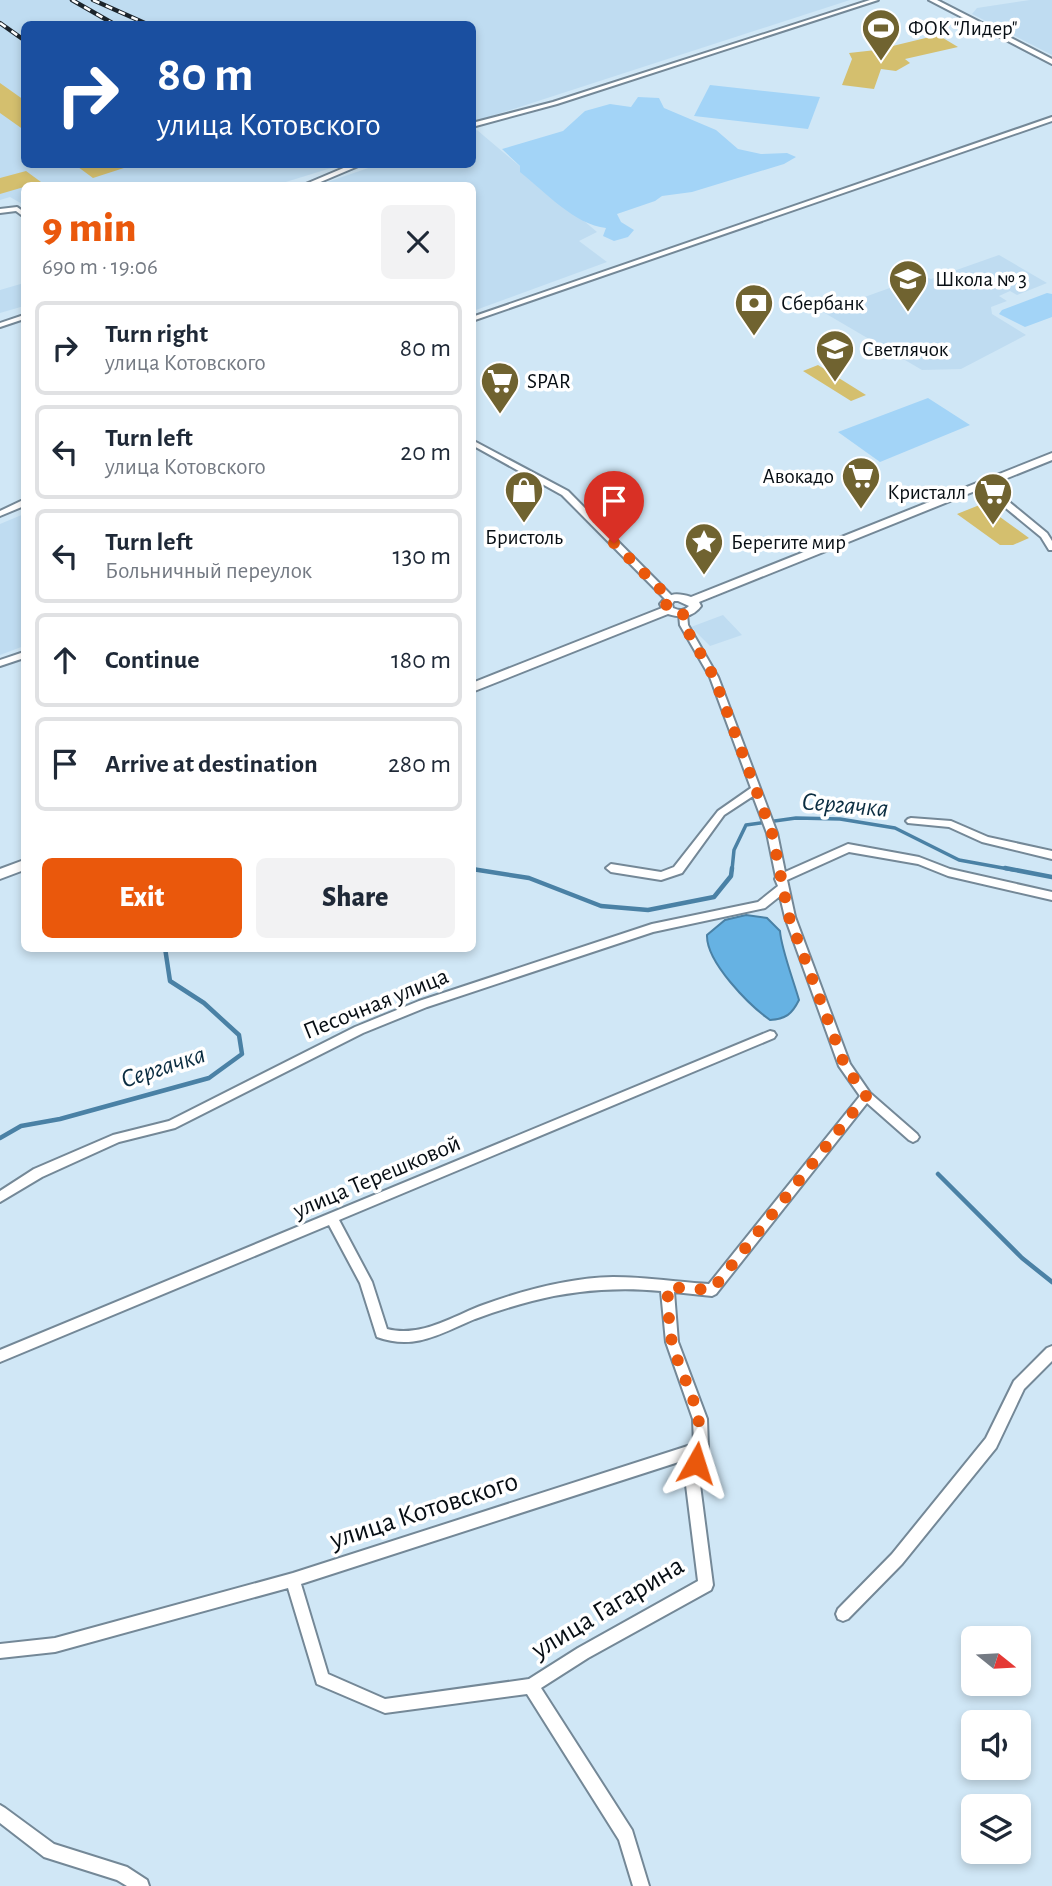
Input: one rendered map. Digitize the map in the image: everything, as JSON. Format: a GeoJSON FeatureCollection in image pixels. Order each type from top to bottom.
{"type":"FeatureCollection","features":[{"type":"Feature","properties":{"kind":"street"},"geometry":{"type":"LineString","coordinates":[[476,124],[555,103],[875,0]]}},
{"type":"Feature","properties":{"kind":"street"},"geometry":{"type":"LineString","coordinates":[[933,0],[1052,62]]}},
{"type":"Feature","properties":{"kind":"street"},"geometry":{"type":"LineString","coordinates":[[476,318],[1052,119]]}},
{"type":"Feature","properties":{"kind":"street"},"geometry":{"type":"LineString","coordinates":[[314,182],[350,168]]}},
{"type":"Feature","properties":{"kind":"street"},"geometry":{"type":"LineString","coordinates":[[0,211],[17,209],[21,212]]}},
{"type":"Feature","properties":{"kind":"street"},"geometry":{"type":"LineString","coordinates":[[0,325],[21,318]]}},
{"type":"Feature","properties":{"kind":"street"},"geometry":{"type":"LineString","coordinates":[[476,444],[565,493],[669,604],[683,614],[684,625],[714,677],[772,833],[789,917],[845,1066],[866,1096],[913,1137]]}},
{"type":"Feature","properties":{"kind":"street"},"geometry":{"type":"LineString","coordinates":[[476,686],[669,604],[678,597],[692,601],[1052,456]]}},
{"type":"Feature","properties":{"kind":"street"},"geometry":{"type":"LineString","coordinates":[[982,485],[1044,535],[1052,548]]}},
{"type":"Feature","properties":{"kind":"street"},"geometry":{"type":"LineString","coordinates":[[0,513],[21,504]]}},
{"type":"Feature","properties":{"kind":"street"},"geometry":{"type":"LineString","coordinates":[[683,614],[691,612],[695,607],[692,601]]}},
{"type":"Feature","properties":{"kind":"street"},"geometry":{"type":"LineString","coordinates":[[0,663],[21,656]]}},
{"type":"Feature","properties":{"kind":"street"},"geometry":{"type":"LineString","coordinates":[[611,868],[661,876],[678,870],[721,813],[755,790]]}},
{"type":"Feature","properties":{"kind":"street"},"geometry":{"type":"LineString","coordinates":[[911,821],[951,824],[986,840],[1052,855]]}},
{"type":"Feature","properties":{"kind":"street","name":"Песочная улица"},"geometry":{"type":"LineString","coordinates":[[0,1197],[38,1173],[117,1138],[171,1125],[371,1024],[422,1004],[652,928],[761,905],[781,884],[848,848],[919,861],[948,872],[1052,896]]}},
{"type":"Feature","properties":{"kind":"street"},"geometry":{"type":"LineString","coordinates":[[0,874],[21,865]]}},
{"type":"Feature","properties":{"kind":"street","name":"улица Терешковой"},"geometry":{"type":"LineString","coordinates":[[0,1356],[770,1035]]}},
{"type":"Feature","properties":{"kind":"street"},"geometry":{"type":"LineString","coordinates":[[331,1219],[366,1282],[382,1333],[395,1339],[410,1339],[484,1310],[566,1287],[612,1283],[712,1290],[866,1096]]}},
{"type":"Feature","properties":{"kind":"street"},"geometry":{"type":"LineString","coordinates":[[667,1287],[672,1342],[700,1419],[701,1448]]}},
{"type":"Feature","properties":{"kind":"street"},"geometry":{"type":"LineString","coordinates":[[843,1614],[897,1559],[991,1443],[1018,1385],[1052,1352]]}},
{"type":"Feature","properties":{"kind":"street","name":"улица Котовского"},"geometry":{"type":"LineString","coordinates":[[0,1651],[55,1645],[293,1580],[701,1448]]}},
{"type":"Feature","properties":{"kind":"street","name":"улица Гагарина"},"geometry":{"type":"LineString","coordinates":[[293,1580],[322,1679],[385,1706],[531,1686],[583,1653],[706,1585],[692,1477],[701,1448]]}},
{"type":"Feature","properties":{"kind":"street","name":"улица Гагарина"},"geometry":{"type":"LineString","coordinates":[[531,1686],[626,1836],[641,1886]]}},
{"type":"Feature","properties":{"kind":"street"},"geometry":{"type":"LineString","coordinates":[[0,1813],[50,1851],[121,1873],[141,1886]]}},
{"type":"Feature","properties":{"kind":"shaded area"},"geometry":{"type":"Polygon","coordinates":[[[0,0],[850,0],[476,121],[476,21],[21,21],[21,168],[331,168],[286,182],[21,182],[21,203],[10,197],[0,200],[0,0]]]}},
{"type":"Feature","properties":{"kind":"shaded area"},"geometry":{"type":"Polygon","coordinates":[[[1030,0],[1052,0],[1052,55],[972,14],[977,8],[1030,0]]]}},
{"type":"Feature","properties":{"kind":"shaded area"},"geometry":{"type":"Polygon","coordinates":[[[710,85],[820,97],[808,129],[694,116],[710,85]]]}},
{"type":"Feature","properties":{"kind":"shaded area"},"geometry":{"type":"Polygon","coordinates":[[[638,97],[659,98],[664,108],[716,130],[738,149],[761,154],[787,153],[796,157],[784,164],[692,192],[662,196],[617,214],[621,222],[634,230],[628,237],[614,241],[603,236],[606,228],[583,221],[550,197],[520,172],[520,166],[502,149],[563,131],[585,111],[610,104],[631,107],[638,97]]]}},
{"type":"Feature","properties":{"kind":"shaded area"},"geometry":{"type":"Polygon","coordinates":[[[476,130],[597,232],[579,241],[607,262],[476,310],[476,182],[328,182],[368,168],[476,168],[476,130]]]}},
{"type":"Feature","properties":{"kind":"shaded area","name":"Школа № 3"},"geometry":{"type":"Polygon","coordinates":[[[999,255],[1047,283],[1017,295],[1010,291],[999,296],[1007,301],[991,307],[992,314],[1026,335],[961,369],[922,370],[823,312],[923,276],[931,279],[999,255]]]}},
{"type":"Feature","properties":{"kind":"shaded area"},"geometry":{"type":"Polygon","coordinates":[[[21,284],[21,307],[0,313],[0,290],[21,284]]]}},
{"type":"Feature","properties":{"kind":"shaded area"},"geometry":{"type":"Polygon","coordinates":[[[1047,293],[1052,294],[1052,317],[1025,327],[999,314],[1002,310],[1047,293]]]}},
{"type":"Feature","properties":{"kind":"shaded area"},"geometry":{"type":"Polygon","coordinates":[[[928,398],[970,425],[880,462],[838,432],[928,398]]]}},
{"type":"Feature","properties":{"kind":"shaded area"},"geometry":{"type":"Polygon","coordinates":[[[21,515],[21,647],[0,655],[0,524],[21,515]]]}},
{"type":"Feature","properties":{"kind":"shaded area"},"geometry":{"type":"Polygon","coordinates":[[[723,615],[742,635],[710,646],[691,627],[723,615]]]}},
{"type":"Feature","properties":{"kind":"shaded area"},"geometry":{"type":"Polygon","coordinates":[[[746,915],[767,918],[780,931],[799,1000],[784,1017],[770,1020],[741,994],[713,958],[707,935],[725,920],[746,915]]]}},
{"type":"Feature","properties":{"kind":"building","name":"ФОК \"Лидер\""},"geometry":{"type":"Polygon","coordinates":[[[938,35],[958,47],[905,59],[910,63],[896,71],[881,69],[874,89],[842,85],[852,59],[849,53],[876,50],[938,35]]]}},
{"type":"Feature","properties":{"kind":"building"},"geometry":{"type":"Polygon","coordinates":[[[0,83],[21,98],[21,128],[0,113],[0,83]]]}},
{"type":"Feature","properties":{"kind":"building"},"geometry":{"type":"Polygon","coordinates":[[[79,168],[124,168],[93,178],[79,168]]]}},
{"type":"Feature","properties":{"kind":"building"},"geometry":{"type":"Polygon","coordinates":[[[26,171],[41,182],[21,182],[21,188],[0,194],[0,178],[26,171]]]}},
{"type":"Feature","properties":{"kind":"building","name":"Светлячок"},"geometry":{"type":"Polygon","coordinates":[[[818,365],[866,395],[851,401],[803,371],[818,365]]]}},
{"type":"Feature","properties":{"kind":"building","name":"Кристалл"},"geometry":{"type":"Polygon","coordinates":[[[982,504],[1029,538],[1013,545],[1000,545],[957,514],[982,504]]]}},
{"type":"Feature","properties":{"kind":"waterway","name":"Сергачка"},"geometry":{"type":"LineString","coordinates":[[732,870],[734,850],[746,825],[796,818],[840,819],[895,828],[959,860],[1014,870]]}},
{"type":"Feature","properties":{"kind":"waterway","name":"Сергачка"},"geometry":{"type":"LineString","coordinates":[[476,870],[529,878],[601,906],[648,910],[714,897],[731,876],[732,868]]}},
{"type":"Feature","properties":{"kind":"waterway","name":"Сергачка"},"geometry":{"type":"LineString","coordinates":[[1005,868],[1052,877]]}},
{"type":"Feature","properties":{"kind":"waterway","name":"Сергачка"},"geometry":{"type":"LineString","coordinates":[[0,1138],[21,1126],[60,1119],[209,1078],[242,1054],[239,1035],[204,1003],[170,981],[166,952]]}},
{"type":"Feature","properties":{"kind":"waterway"},"geometry":{"type":"LineString","coordinates":[[938,1174],[1022,1258],[1052,1282]]}},
{"type":"Feature","properties":{"kind":"railway"},"geometry":{"type":"LineString","coordinates":[[72,0],[109,21]]}},
{"type":"Feature","properties":{"kind":"railway"},"geometry":{"type":"LineString","coordinates":[[93,0],[140,21]]}},
{"type":"Feature","properties":{"kind":"railway"},"geometry":{"type":"LineString","coordinates":[[0,23],[21,38]]}},
{"type":"Feature","properties":{"kind":"place","name":"ФОК \"Лидер\""},"geometry":{"type":"Point","coordinates":[881,62]}},
{"type":"Feature","properties":{"kind":"place","name":"Школа № 3"},"geometry":{"type":"Point","coordinates":[908,313]}},
{"type":"Feature","properties":{"kind":"place","name":"Сбербанк"},"geometry":{"type":"Point","coordinates":[754,337]}},
{"type":"Feature","properties":{"kind":"place","name":"Светлячок"},"geometry":{"type":"Point","coordinates":[835,383]}},
{"type":"Feature","properties":{"kind":"place","name":"SPAR"},"geometry":{"type":"Point","coordinates":[500,415]}},
{"type":"Feature","properties":{"kind":"place","name":"Авокадо"},"geometry":{"type":"Point","coordinates":[861,510]}},
{"type":"Feature","properties":{"kind":"place","name":"Бристоль"},"geometry":{"type":"Point","coordinates":[524,524]}},
{"type":"Feature","properties":{"kind":"place","name":"Кристалл"},"geometry":{"type":"Point","coordinates":[993,526]}},
{"type":"Feature","properties":{"kind":"place","name":"Берегите мир"},"geometry":{"type":"Point","coordinates":[704,576]}},
{"type":"Feature","properties":{"kind":"route"},"geometry":{"type":"LineString","coordinates":[[614,543],[670,599],[666,604],[668,610],[683,614],[684,625],[714,677],[772,833],[789,917],[845,1066],[866,1096],[712,1290],[667,1287],[672,1342],[700,1419],[701,1448],[696,1463]]}}]}
